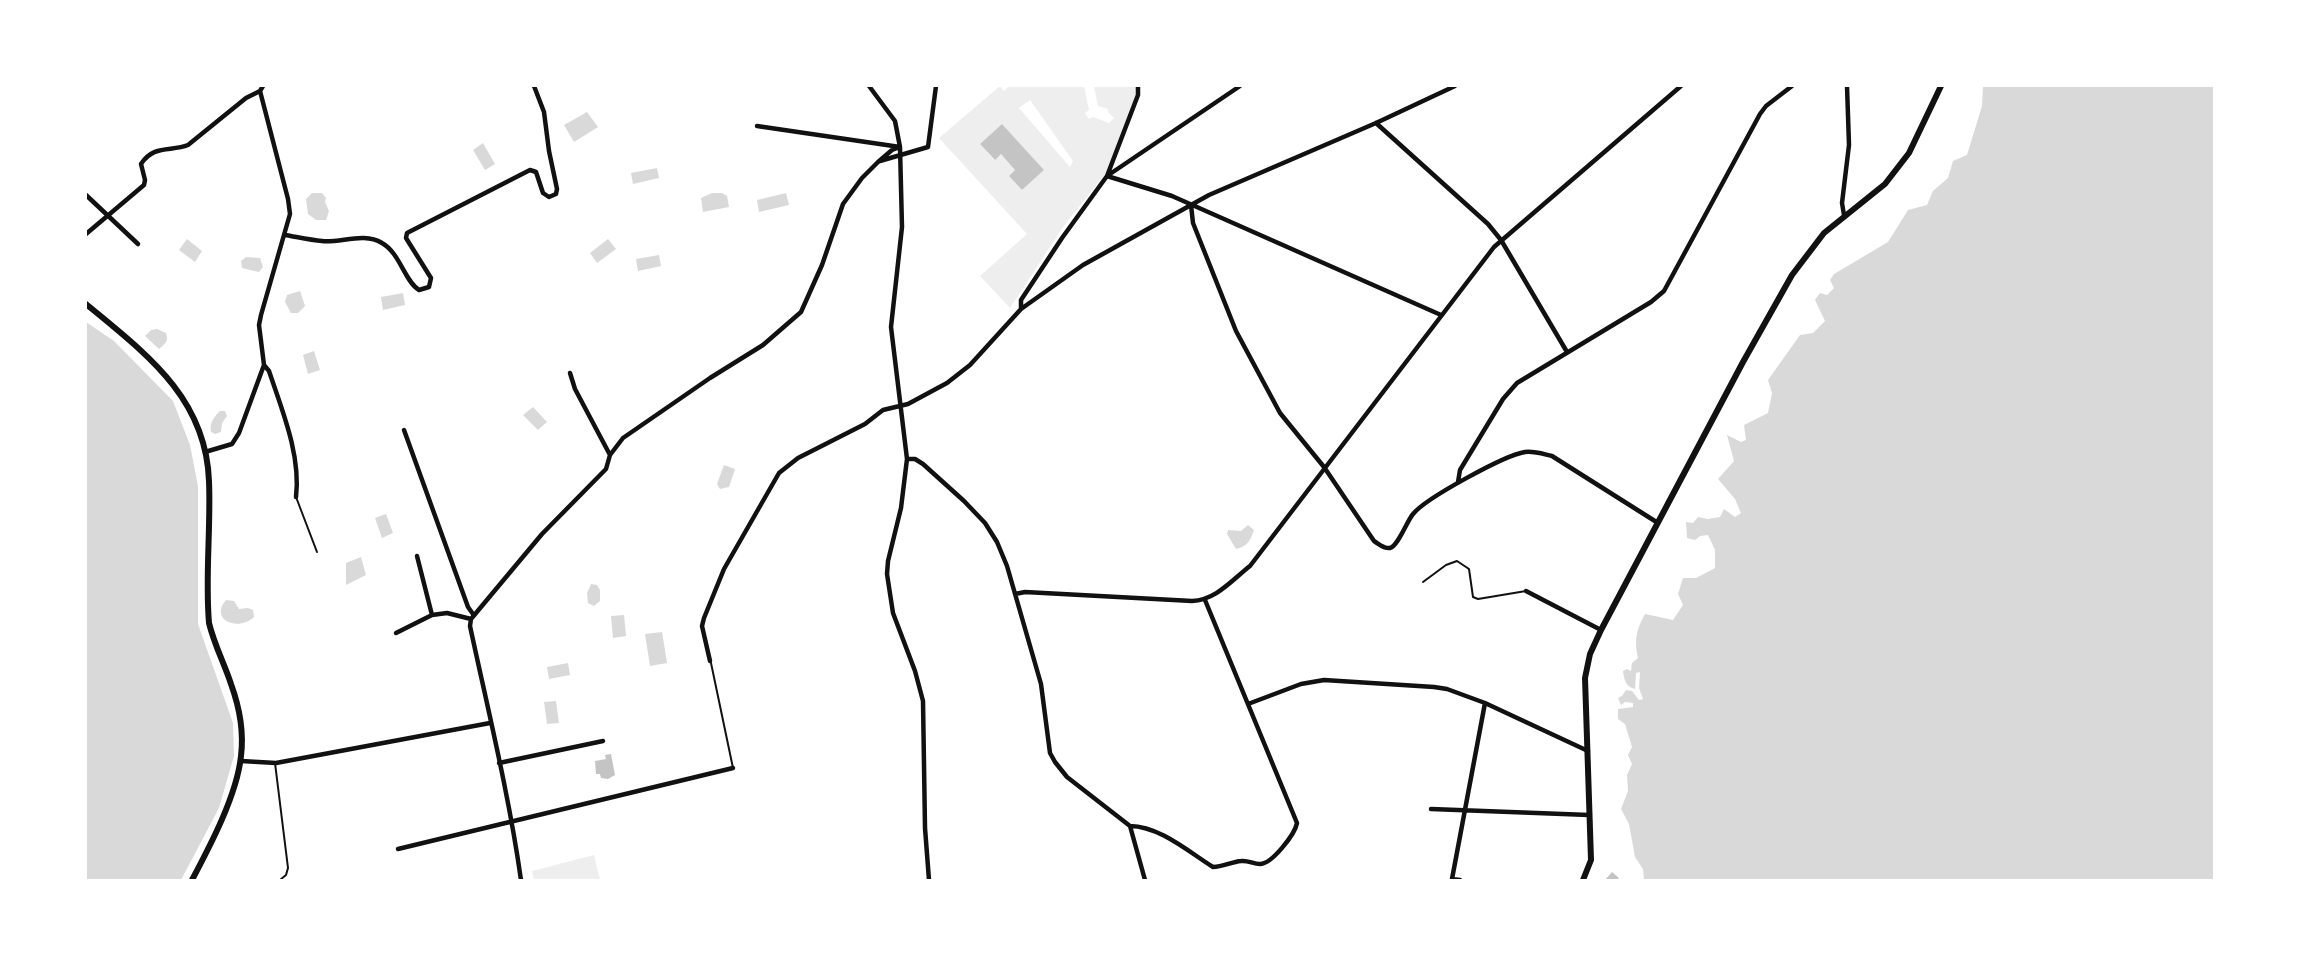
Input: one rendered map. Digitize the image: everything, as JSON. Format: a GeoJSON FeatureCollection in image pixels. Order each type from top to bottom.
{"type":"FeatureCollection","features":[{"type":"Feature","properties":{"kind":"street"},"geometry":{"type":"LineString","coordinates":[[86,234],[144,185],[141,165],[144,159],[157,150],[188,146],[246,98],[260,91],[263,86]]}},
{"type":"Feature","properties":{"kind":"street"},"geometry":{"type":"LineString","coordinates":[[285,235],[323,242],[367,238],[383,243],[401,262],[414,287],[419,290],[429,287],[431,278],[406,238],[407,233],[530,170],[536,171],[543,194],[549,197],[556,194],[544,112],[534,86]]}},
{"type":"Feature","properties":{"kind":"street"},"geometry":{"type":"LineString","coordinates":[[869,86],[895,121],[900,147],[902,226],[891,327],[907,459],[901,508],[887,574],[893,613],[921,689],[923,701],[925,828],[929,880]]}},
{"type":"Feature","properties":{"kind":"street"},"geometry":{"type":"LineString","coordinates":[[878,162],[928,147],[936,86]]}},
{"type":"Feature","properties":{"kind":"street"},"geometry":{"type":"LineString","coordinates":[[1021,309],[1021,300],[1107,176],[1138,95],[1138,86]]}},
{"type":"Feature","properties":{"kind":"street"},"geometry":{"type":"LineString","coordinates":[[1107,176],[1240,86]]}},
{"type":"Feature","properties":{"kind":"street"},"geometry":{"type":"LineString","coordinates":[[710,661],[702,626],[724,569],[779,473],[798,458],[865,424],[883,410],[908,404],[947,383],[970,365],[1021,309],[1083,265],[1191,205],[1455,86]]}},
{"type":"Feature","properties":{"kind":"street"},"geometry":{"type":"LineString","coordinates":[[1015,594],[1024,592],[1204,600],[1250,566],[1501,240],[1586,170],[1681,86]]}},
{"type":"Feature","properties":{"kind":"street"},"geometry":{"type":"LineString","coordinates":[[1458,482],[1460,470],[1503,399],[1517,383],[1651,302],[1664,291],[1760,114],[1766,106],[1792,86]]}},
{"type":"Feature","properties":{"kind":"street"},"geometry":{"type":"LineString","coordinates":[[1844,215],[1842,203],[1849,146],[1847,86]]}},
{"type":"Feature","properties":{"kind":"street"},"geometry":{"type":"LineString","coordinates":[[1583,880],[1591,860],[1585,678],[1590,654],[1743,362],[1792,275],[1824,233],[1885,184],[1908,153],[1941,86]]}},
{"type":"Feature","properties":{"kind":"street"},"geometry":{"type":"LineString","coordinates":[[205,452],[224,447],[236,439],[264,365],[261,315],[290,214],[260,91]]}},
{"type":"Feature","properties":{"kind":"street"},"geometry":{"type":"LineString","coordinates":[[1376,123],[1488,224],[1501,240],[1567,352]]}},
{"type":"Feature","properties":{"kind":"street"},"geometry":{"type":"LineString","coordinates":[[758,126],[900,147]]}},
{"type":"Feature","properties":{"kind":"street"},"geometry":{"type":"LineString","coordinates":[[521,880],[513,823],[470,626],[472,616],[542,534],[606,469],[610,455],[623,438],[710,378],[764,345],[801,312],[822,265],[843,204],[862,178],[878,162],[892,150],[900,147]]}},
{"type":"Feature","properties":{"kind":"street"},"geometry":{"type":"LineString","coordinates":[[1107,176],[1172,196],[1441,315]]}},
{"type":"Feature","properties":{"kind":"street"},"geometry":{"type":"LineString","coordinates":[[86,195],[138,244]]}},
{"type":"Feature","properties":{"kind":"street"},"geometry":{"type":"LineString","coordinates":[[1191,205],[1193,223],[1236,331],[1280,413],[1324,467],[1374,541],[1382,547],[1390,548],[1397,544],[1403,528],[1413,513],[1425,502],[1458,482],[1523,452],[1537,452],[1552,456],[1658,523]]}},
{"type":"Feature","properties":{"kind":"street"},"geometry":{"type":"LineString","coordinates":[[86,304],[126,338],[176,387],[191,413],[205,452],[209,481],[209,623],[231,684],[242,739],[241,761],[234,788],[192,880]]}},
{"type":"Feature","properties":{"kind":"street"},"geometry":{"type":"LineString","coordinates":[[264,365],[269,371],[288,431],[297,484],[296,497]]}},
{"type":"Feature","properties":{"kind":"street"},"geometry":{"type":"LineString","coordinates":[[570,373],[575,389],[610,455]]}},
{"type":"Feature","properties":{"kind":"street"},"geometry":{"type":"LineString","coordinates":[[404,430],[472,616]]}},
{"type":"Feature","properties":{"kind":"street"},"geometry":{"type":"LineString","coordinates":[[907,459],[915,459],[923,464],[985,522],[997,542],[1015,594],[1041,684],[1048,741],[1055,762],[1067,777],[1130,826],[1145,880]]}},
{"type":"Feature","properties":{"kind":"street"},"geometry":{"type":"LineString","coordinates":[[417,556],[432,615]]}},
{"type":"Feature","properties":{"kind":"street"},"geometry":{"type":"LineString","coordinates":[[1526,591],[1601,630]]}},
{"type":"Feature","properties":{"kind":"street"},"geometry":{"type":"LineString","coordinates":[[1130,826],[1141,826],[1164,837],[1213,867],[1244,860],[1259,864],[1269,862],[1295,831],[1297,823],[1204,600]]}},
{"type":"Feature","properties":{"kind":"street"},"geometry":{"type":"LineString","coordinates":[[396,633],[432,615],[447,613],[472,616]]}},
{"type":"Feature","properties":{"kind":"street"},"geometry":{"type":"LineString","coordinates":[[1248,704],[1301,684],[1324,680],[1447,688],[1588,751]]}},
{"type":"Feature","properties":{"kind":"street"},"geometry":{"type":"LineString","coordinates":[[1460,880],[1452,879],[1485,704]]}},
{"type":"Feature","properties":{"kind":"street"},"geometry":{"type":"LineString","coordinates":[[241,761],[275,763],[490,723]]}},
{"type":"Feature","properties":{"kind":"street"},"geometry":{"type":"LineString","coordinates":[[499,763],[603,741]]}},
{"type":"Feature","properties":{"kind":"street"},"geometry":{"type":"LineString","coordinates":[[398,849],[733,768]]}},
{"type":"Feature","properties":{"kind":"street"},"geometry":{"type":"LineString","coordinates":[[1431,809],[1589,815]]}},
{"type":"Feature","properties":{"kind":"lane"},"geometry":{"type":"LineString","coordinates":[[296,497],[317,552]]}},
{"type":"Feature","properties":{"kind":"lane"},"geometry":{"type":"LineString","coordinates":[[1423,582],[1446,565],[1457,561],[1469,569],[1473,597],[1478,599],[1526,591]]}},
{"type":"Feature","properties":{"kind":"lane"},"geometry":{"type":"LineString","coordinates":[[710,661],[733,768]]}},
{"type":"Feature","properties":{"kind":"lane"},"geometry":{"type":"LineString","coordinates":[[275,763],[288,868],[286,875],[280,880]]}},
{"type":"Feature","properties":{"kind":"shaded area"},"geometry":{"type":"Polygon","coordinates":[[[1000,86],[1004,91],[1009,86],[1084,86],[1089,110],[1085,113],[1089,119],[1093,117],[1109,123],[1114,118],[1108,109],[1098,106],[1094,87],[1138,86],[1138,95],[1105,174],[1063,227],[1010,308],[980,276],[1027,234],[939,138],[1000,86]],[[1030,100],[1019,108],[1070,167],[1073,161],[1030,100]],[[1002,124],[980,144],[994,160],[1001,154],[1015,170],[1009,176],[1022,190],[1044,170],[1002,124]]]}},
{"type":"Feature","properties":{"kind":"shaded area"},"geometry":{"type":"Polygon","coordinates":[[[1983,86],[2214,86],[2214,880],[1644,880],[1643,869],[1635,857],[1629,824],[1621,809],[1628,791],[1627,775],[1632,764],[1628,755],[1632,747],[1625,724],[1618,719],[1618,709],[1633,707],[1633,703],[1625,702],[1621,705],[1618,698],[1626,690],[1632,691],[1639,700],[1643,699],[1639,688],[1640,672],[1636,673],[1635,689],[1626,683],[1623,671],[1627,669],[1631,671],[1632,663],[1638,658],[1636,641],[1640,625],[1645,614],[1673,620],[1683,605],[1678,594],[1683,578],[1696,578],[1715,568],[1715,550],[1708,535],[1700,536],[1695,540],[1687,538],[1686,522],[1693,523],[1698,517],[1708,519],[1720,517],[1724,509],[1735,517],[1741,513],[1735,499],[1718,479],[1734,461],[1727,435],[1741,442],[1746,440],[1744,425],[1768,413],[1772,393],[1768,380],[1800,335],[1813,333],[1825,321],[1815,300],[1820,293],[1827,295],[1834,288],[1830,280],[1834,274],[1888,242],[1908,210],[1927,205],[1933,191],[1948,178],[1953,161],[1967,155],[1982,106],[1983,86]]]}},
{"type":"Feature","properties":{"kind":"shaded area"},"geometry":{"type":"Polygon","coordinates":[[[587,112],[598,127],[574,142],[564,125],[587,112]]]}},
{"type":"Feature","properties":{"kind":"shaded area"},"geometry":{"type":"Polygon","coordinates":[[[483,143],[495,164],[485,170],[473,150],[483,143]]]}},
{"type":"Feature","properties":{"kind":"shaded area"},"geometry":{"type":"Polygon","coordinates":[[[657,168],[659,178],[633,184],[631,173],[657,168]]]}},
{"type":"Feature","properties":{"kind":"shaded area"},"geometry":{"type":"Polygon","coordinates":[[[312,193],[322,193],[326,198],[325,202],[329,211],[326,220],[316,220],[308,214],[306,199],[312,193]]]}},
{"type":"Feature","properties":{"kind":"shaded area"},"geometry":{"type":"Polygon","coordinates":[[[712,193],[722,193],[727,196],[729,207],[703,212],[701,198],[712,193]]]}},
{"type":"Feature","properties":{"kind":"shaded area"},"geometry":{"type":"Polygon","coordinates":[[[786,193],[789,205],[759,212],[757,200],[786,193]]]}},
{"type":"Feature","properties":{"kind":"shaded area"},"geometry":{"type":"Polygon","coordinates":[[[187,239],[202,251],[195,262],[179,250],[187,239]]]}},
{"type":"Feature","properties":{"kind":"shaded area"},"geometry":{"type":"Polygon","coordinates":[[[608,239],[616,249],[597,263],[590,253],[608,239]]]}},
{"type":"Feature","properties":{"kind":"shaded area"},"geometry":{"type":"Polygon","coordinates":[[[659,255],[661,266],[638,271],[636,259],[659,255]]]}},
{"type":"Feature","properties":{"kind":"shaded area"},"geometry":{"type":"Polygon","coordinates":[[[246,257],[260,258],[263,267],[259,272],[242,268],[241,261],[246,257]]]}},
{"type":"Feature","properties":{"kind":"shaded area"},"geometry":{"type":"Polygon","coordinates":[[[300,291],[305,306],[298,313],[291,313],[285,302],[287,295],[300,291]]]}},
{"type":"Feature","properties":{"kind":"shaded area"},"geometry":{"type":"Polygon","coordinates":[[[403,293],[405,305],[383,310],[381,297],[403,293]]]}},
{"type":"Feature","properties":{"kind":"shaded area"},"geometry":{"type":"Polygon","coordinates":[[[86,322],[114,341],[173,401],[190,445],[198,486],[198,624],[233,723],[234,756],[219,808],[181,880],[86,880],[86,322]]]}},
{"type":"Feature","properties":{"kind":"shaded area"},"geometry":{"type":"Polygon","coordinates":[[[157,329],[166,333],[167,336],[166,342],[159,349],[145,336],[151,330],[157,329]]]}},
{"type":"Feature","properties":{"kind":"shaded area"},"geometry":{"type":"Polygon","coordinates":[[[314,351],[320,370],[308,374],[303,355],[314,351]]]}},
{"type":"Feature","properties":{"kind":"shaded area"},"geometry":{"type":"Polygon","coordinates":[[[533,407],[547,422],[538,430],[523,415],[533,407]]]}},
{"type":"Feature","properties":{"kind":"shaded area"},"geometry":{"type":"Polygon","coordinates":[[[220,411],[225,411],[227,416],[222,423],[221,432],[215,434],[211,432],[211,423],[220,411]]]}},
{"type":"Feature","properties":{"kind":"shaded area"},"geometry":{"type":"Polygon","coordinates":[[[724,465],[735,469],[729,487],[720,489],[717,484],[724,465]]]}},
{"type":"Feature","properties":{"kind":"shaded area"},"geometry":{"type":"Polygon","coordinates":[[[386,514],[393,533],[382,538],[375,518],[386,514]]]}},
{"type":"Feature","properties":{"kind":"shaded area"},"geometry":{"type":"Polygon","coordinates":[[[1248,525],[1254,530],[1251,537],[1246,545],[1236,549],[1227,534],[1228,530],[1241,531],[1248,525]]]}},
{"type":"Feature","properties":{"kind":"shaded area"},"geometry":{"type":"Polygon","coordinates":[[[361,557],[366,575],[346,585],[346,563],[361,557]]]}},
{"type":"Feature","properties":{"kind":"shaded area"},"geometry":{"type":"Polygon","coordinates":[[[591,584],[597,585],[600,590],[600,601],[594,606],[588,603],[587,593],[591,584]]]}},
{"type":"Feature","properties":{"kind":"shaded area"},"geometry":{"type":"Polygon","coordinates":[[[226,600],[234,601],[239,609],[253,610],[254,617],[240,623],[228,622],[221,613],[226,600]]]}},
{"type":"Feature","properties":{"kind":"shaded area"},"geometry":{"type":"Polygon","coordinates":[[[624,615],[626,636],[613,638],[611,616],[624,615]]]}},
{"type":"Feature","properties":{"kind":"shaded area"},"geometry":{"type":"Polygon","coordinates":[[[662,632],[667,663],[650,666],[645,634],[662,632]]]}},
{"type":"Feature","properties":{"kind":"shaded area"},"geometry":{"type":"Polygon","coordinates":[[[568,663],[570,675],[549,679],[547,667],[568,663]]]}},
{"type":"Feature","properties":{"kind":"shaded area"},"geometry":{"type":"Polygon","coordinates":[[[556,701],[559,723],[547,724],[544,702],[556,701]]]}},
{"type":"Feature","properties":{"kind":"shaded area"},"geometry":{"type":"Polygon","coordinates":[[[594,855],[600,880],[534,880],[532,871],[594,855]]]}},
{"type":"Feature","properties":{"kind":"building"},"geometry":{"type":"Polygon","coordinates":[[[1002,124],[1044,170],[1022,190],[1009,176],[1015,170],[1001,154],[995,160],[980,144],[1002,124]]]}},
{"type":"Feature","properties":{"kind":"building"},"geometry":{"type":"Polygon","coordinates":[[[611,754],[615,775],[608,779],[601,778],[600,774],[596,774],[595,761],[606,759],[605,755],[611,754]]]}},
{"type":"Feature","properties":{"kind":"building"},"geometry":{"type":"Polygon","coordinates":[[[1612,872],[1619,878],[1605,880],[1612,872]]]}}]}
